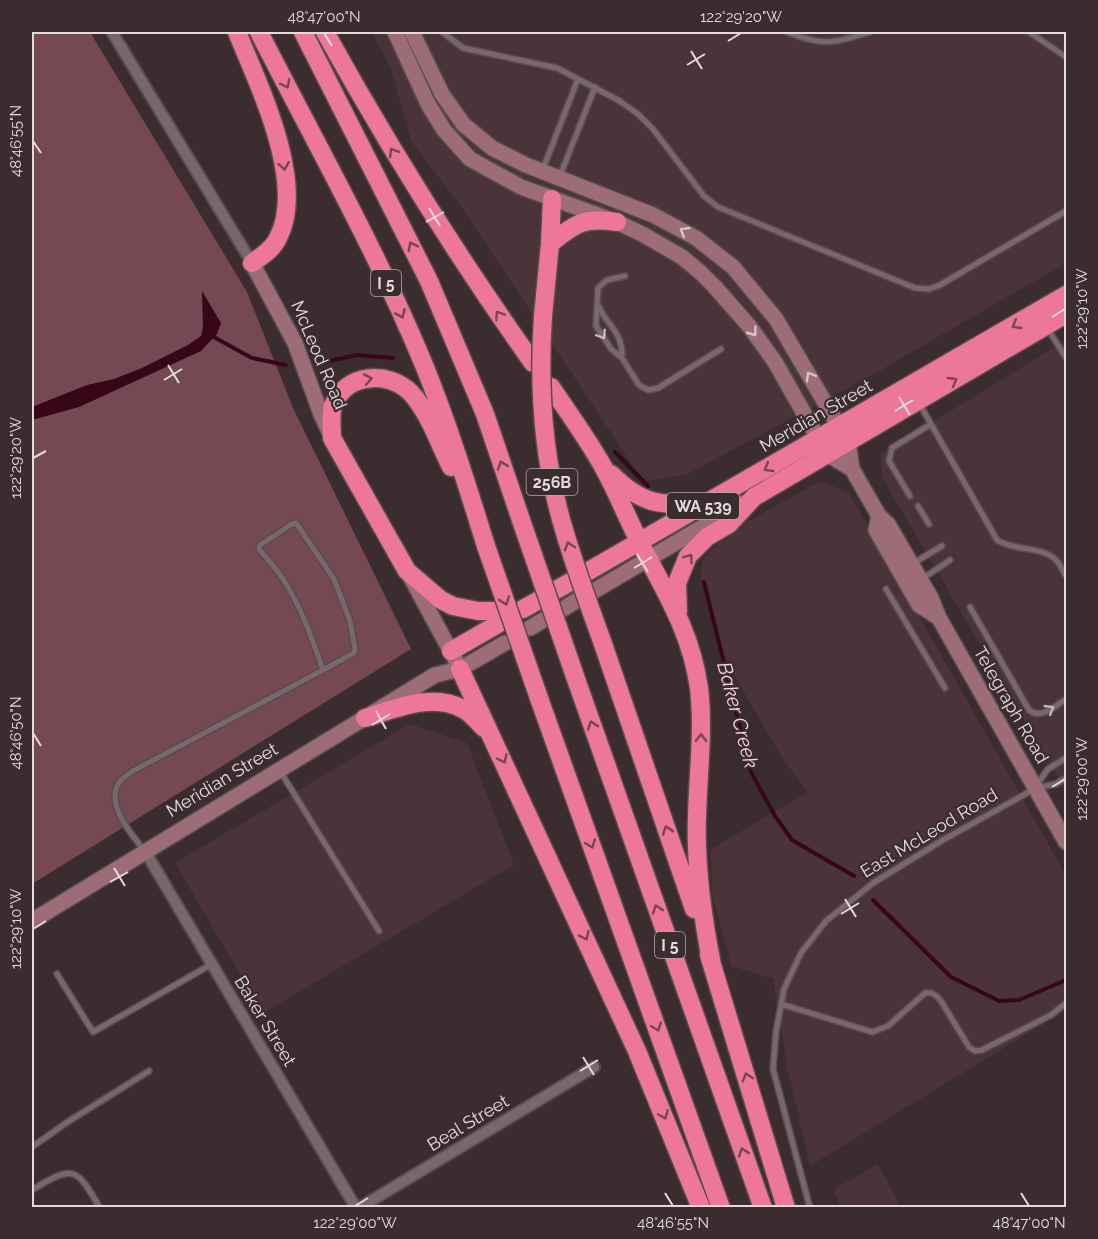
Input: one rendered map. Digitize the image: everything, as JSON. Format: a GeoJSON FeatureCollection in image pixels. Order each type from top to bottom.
{"type":"FeatureCollection","features":[{"type":"Feature","properties":{"kind":"highway"},"geometry":{"type":"LineString","coordinates":[[237,32],[275,129],[282,153],[287,195],[283,226],[279,237],[268,250],[252,262]]}},
{"type":"Feature","properties":{"kind":"highway","name":"I 5"},"geometry":{"type":"LineString","coordinates":[[259,32],[350,209],[423,364],[452,440],[540,702],[721,1208]]}},
{"type":"Feature","properties":{"kind":"highway","name":"I 5"},"geometry":{"type":"LineString","coordinates":[[303,32],[429,280],[461,354],[762,1208]]}},
{"type":"Feature","properties":{"kind":"highway"},"geometry":{"type":"LineString","coordinates":[[325,32],[410,181],[533,363]]}},
{"type":"Feature","properties":{"kind":"highway","name":"256B"},"geometry":{"type":"LineString","coordinates":[[552,199],[541,360],[542,400],[549,467],[564,531],[712,965]]}},
{"type":"Feature","properties":{"kind":"highway"},"geometry":{"type":"LineString","coordinates":[[550,244],[565,232],[588,220],[617,222]]}},
{"type":"Feature","properties":{"kind":"highway","name":"Meridian Street"},"geometry":{"type":"LineString","coordinates":[[754,497],[823,447],[1066,295]]}},
{"type":"Feature","properties":{"kind":"highway"},"geometry":{"type":"LineString","coordinates":[[1046,326],[1053,313],[1066,305]]}},
{"type":"Feature","properties":{"kind":"highway","name":"Meridian Street"},"geometry":{"type":"LineString","coordinates":[[843,435],[918,401],[1066,314]]}},
{"type":"Feature","properties":{"kind":"highway"},"geometry":{"type":"LineString","coordinates":[[332,438],[333,406],[346,388],[356,381],[378,377],[399,384],[411,393],[424,411],[486,546]]}},
{"type":"Feature","properties":{"kind":"highway"},"geometry":{"type":"LineString","coordinates":[[551,387],[602,464],[639,542],[678,614],[692,653],[699,689],[701,729],[696,817],[700,904],[712,965],[786,1208]]}},
{"type":"Feature","properties":{"kind":"highway","name":"McLeod Road"},"geometry":{"type":"LineString","coordinates":[[332,438],[407,571]]}},
{"type":"Feature","properties":{"kind":"highway","name":"Meridian Street"},"geometry":{"type":"LineString","coordinates":[[556,590],[708,503],[823,447]]}},
{"type":"Feature","properties":{"kind":"highway"},"geometry":{"type":"LineString","coordinates":[[602,464],[624,486],[644,499],[669,505],[708,503]]}},
{"type":"Feature","properties":{"kind":"highway"},"geometry":{"type":"LineString","coordinates":[[678,614],[677,583],[688,556],[707,537],[729,524],[754,497]]}},
{"type":"Feature","properties":{"kind":"highway","name":"Meridian Street"},"geometry":{"type":"LineString","coordinates":[[407,571],[441,600],[453,606],[496,617],[451,651]]}},
{"type":"Feature","properties":{"kind":"highway"},"geometry":{"type":"LineString","coordinates":[[460,669],[637,1051],[701,1208]]}},
{"type":"Feature","properties":{"kind":"highway"},"geometry":{"type":"LineString","coordinates":[[365,718],[416,703],[442,702],[464,709],[492,736]]}},
{"type":"Feature","properties":{"kind":"street","name":"McLeod Road"},"geometry":{"type":"LineString","coordinates":[[112,32],[252,262],[295,343],[332,438]]}},
{"type":"Feature","properties":{"kind":"street"},"geometry":{"type":"LineString","coordinates":[[396,32],[428,104],[444,129],[470,159],[552,199],[617,222],[682,257],[715,287],[750,327],[775,362],[823,447],[852,469]]}},
{"type":"Feature","properties":{"kind":"street"},"geometry":{"type":"LineString","coordinates":[[411,32],[442,94],[463,124],[492,148],[672,224],[696,238],[733,267],[776,319],[843,435],[852,469]]}},
{"type":"Feature","properties":{"kind":"street"},"geometry":{"type":"LineString","coordinates":[[534,191],[542,171]]}},
{"type":"Feature","properties":{"kind":"street"},"geometry":{"type":"LineString","coordinates":[[552,199],[560,178]]}},
{"type":"Feature","properties":{"kind":"street","name":"Telegraph Road"},"geometry":{"type":"LineString","coordinates":[[852,469],[879,516],[888,524],[911,564],[939,618],[1066,842]]}},
{"type":"Feature","properties":{"kind":"street","name":"Meridian Street"},"geometry":{"type":"LineString","coordinates":[[594,591],[754,497]]}},
{"type":"Feature","properties":{"kind":"street","name":"Telegraph Road"},"geometry":{"type":"LineString","coordinates":[[879,516],[876,530],[919,605],[939,618]]}},
{"type":"Feature","properties":{"kind":"street","name":"McLeod Road"},"geometry":{"type":"LineString","coordinates":[[407,571],[460,669]]}},
{"type":"Feature","properties":{"kind":"street"},"geometry":{"type":"LineString","coordinates":[[563,609],[579,599]]}},
{"type":"Feature","properties":{"kind":"street"},"geometry":{"type":"LineString","coordinates":[[530,628],[545,619]]}},
{"type":"Feature","properties":{"kind":"street","name":"Meridian Street"},"geometry":{"type":"LineString","coordinates":[[32,921],[435,675],[460,669],[505,643]]}},
{"type":"Feature","properties":{"kind":"street","name":"Meridian Street"},"geometry":{"type":"LineString","coordinates":[[435,675],[451,651]]}},
{"type":"Feature","properties":{"kind":"street","name":"Baker Street"},"geometry":{"type":"LineString","coordinates":[[146,851],[358,1208]]}},
{"type":"Feature","properties":{"kind":"street","name":"Beal Street"},"geometry":{"type":"LineString","coordinates":[[358,1208],[594,1067]]}},
{"type":"Feature","properties":{"kind":"lane"},"geometry":{"type":"LineString","coordinates":[[442,32],[463,48],[556,68],[595,87],[638,114],[653,129],[704,196],[718,207],[915,288],[929,289],[940,285],[1066,211]]}},
{"type":"Feature","properties":{"kind":"lane"},"geometry":{"type":"LineString","coordinates":[[787,32],[808,40],[827,43],[870,32]]}},
{"type":"Feature","properties":{"kind":"lane"},"geometry":{"type":"LineString","coordinates":[[1029,32],[1066,57]]}},
{"type":"Feature","properties":{"kind":"lane"},"geometry":{"type":"LineString","coordinates":[[542,171],[578,79]]}},
{"type":"Feature","properties":{"kind":"lane"},"geometry":{"type":"LineString","coordinates":[[560,178],[595,87]]}},
{"type":"Feature","properties":{"kind":"lane"},"geometry":{"type":"LineString","coordinates":[[625,276],[607,280],[598,288],[596,326],[611,349],[622,358],[639,385],[648,390],[658,388],[722,349]]}},
{"type":"Feature","properties":{"kind":"lane"},"geometry":{"type":"LineString","coordinates":[[598,305],[602,315],[620,338],[622,358]]}},
{"type":"Feature","properties":{"kind":"lane"},"geometry":{"type":"LineString","coordinates":[[1046,326],[1066,358]]}},
{"type":"Feature","properties":{"kind":"lane"},"geometry":{"type":"LineString","coordinates":[[918,401],[997,540],[1004,545],[1047,554],[1056,559],[1066,576]]}},
{"type":"Feature","properties":{"kind":"lane"},"geometry":{"type":"LineString","coordinates":[[910,496],[889,461],[892,448],[931,424]]}},
{"type":"Feature","properties":{"kind":"lane"},"geometry":{"type":"LineString","coordinates":[[918,506],[929,524]]}},
{"type":"Feature","properties":{"kind":"lane"},"geometry":{"type":"LineString","coordinates":[[146,851],[124,826],[118,810],[116,793],[119,782],[131,772],[323,670],[354,653],[350,621],[334,579],[296,524],[292,524],[260,545],[259,549],[282,576],[292,594],[307,623],[323,670]]}},
{"type":"Feature","properties":{"kind":"lane"},"geometry":{"type":"LineString","coordinates":[[911,564],[942,546]]}},
{"type":"Feature","properties":{"kind":"lane"},"geometry":{"type":"LineString","coordinates":[[920,580],[950,560]]}},
{"type":"Feature","properties":{"kind":"lane"},"geometry":{"type":"LineString","coordinates":[[886,589],[945,688]]}},
{"type":"Feature","properties":{"kind":"lane"},"geometry":{"type":"LineString","coordinates":[[970,607],[1029,710],[1040,715],[1066,699]]}},
{"type":"Feature","properties":{"kind":"lane"},"geometry":{"type":"LineString","coordinates":[[1036,788],[1048,769],[1066,759]]}},
{"type":"Feature","properties":{"kind":"lane"},"geometry":{"type":"LineString","coordinates":[[279,770],[379,931]]}},
{"type":"Feature","properties":{"kind":"lane"},"geometry":{"type":"LineString","coordinates":[[1036,788],[1056,784],[1066,778]]}},
{"type":"Feature","properties":{"kind":"lane","name":"East McLeod Road"},"geometry":{"type":"LineString","coordinates":[[810,1208],[773,1069],[776,1032],[784,988],[801,953],[826,921],[873,883],[943,840],[1036,788]]}},
{"type":"Feature","properties":{"kind":"lane"},"geometry":{"type":"LineString","coordinates":[[57,974],[93,1032],[212,964]]}},
{"type":"Feature","properties":{"kind":"lane"},"geometry":{"type":"LineString","coordinates":[[781,1004],[872,1032],[888,1026],[925,993],[930,992],[941,1001],[969,1047],[975,1051],[982,1050],[1051,1015],[1066,1004]]}},
{"type":"Feature","properties":{"kind":"lane"},"geometry":{"type":"LineString","coordinates":[[32,1148],[66,1123],[149,1071]]}},
{"type":"Feature","properties":{"kind":"lane"},"geometry":{"type":"LineString","coordinates":[[32,1190],[57,1175],[66,1172],[77,1174],[87,1184],[100,1208]]}},
{"type":"Feature","properties":{"kind":"shaded area"},"geometry":{"type":"Polygon","coordinates":[[[32,32],[90,32],[247,292],[293,408],[411,649],[32,884],[32,32]]]}},
{"type":"Feature","properties":{"kind":"shaded area"},"geometry":{"type":"Polygon","coordinates":[[[371,32],[1066,32],[1066,263],[874,374],[686,475],[643,481],[463,209],[411,141],[391,68],[371,32]]]}},
{"type":"Feature","properties":{"kind":"shaded area"},"geometry":{"type":"Polygon","coordinates":[[[202,291],[221,323],[217,334],[201,351],[79,407],[32,420],[32,407],[87,385],[114,379],[142,368],[201,336],[202,291]]]}},
{"type":"Feature","properties":{"kind":"shaded area"},"geometry":{"type":"Polygon","coordinates":[[[1066,340],[1066,792],[882,477],[881,454],[1066,340]]]}},
{"type":"Feature","properties":{"kind":"shaded area"},"geometry":{"type":"Polygon","coordinates":[[[820,481],[849,493],[1066,875],[1066,1010],[810,1166],[787,1067],[773,979],[731,966],[712,893],[711,849],[808,792],[783,759],[721,653],[700,572],[704,557],[731,531],[820,481]]]}},
{"type":"Feature","properties":{"kind":"shaded area"},"geometry":{"type":"Polygon","coordinates":[[[410,724],[467,743],[514,865],[263,1013],[175,863],[410,724]]]}},
{"type":"Feature","properties":{"kind":"shaded area"},"geometry":{"type":"Polygon","coordinates":[[[878,1164],[901,1207],[840,1207],[834,1189],[878,1164]]]}},
{"type":"Feature","properties":{"kind":"waterway","name":"Baker Creek"},"geometry":{"type":"LineString","coordinates":[[212,336],[252,358],[286,365]]}},
{"type":"Feature","properties":{"kind":"waterway","name":"Baker Creek"},"geometry":{"type":"LineString","coordinates":[[325,362],[357,355],[393,358]]}},
{"type":"Feature","properties":{"kind":"waterway","name":"Baker Creek"},"geometry":{"type":"LineString","coordinates":[[615,452],[648,486]]}},
{"type":"Feature","properties":{"kind":"waterway","name":"Baker Creek"},"geometry":{"type":"LineString","coordinates":[[704,582],[751,772],[775,816],[792,840],[854,876]]}},
{"type":"Feature","properties":{"kind":"waterway","name":"Baker Creek"},"geometry":{"type":"LineString","coordinates":[[873,900],[951,977],[999,1001],[1019,1000],[1066,980]]}}]}
